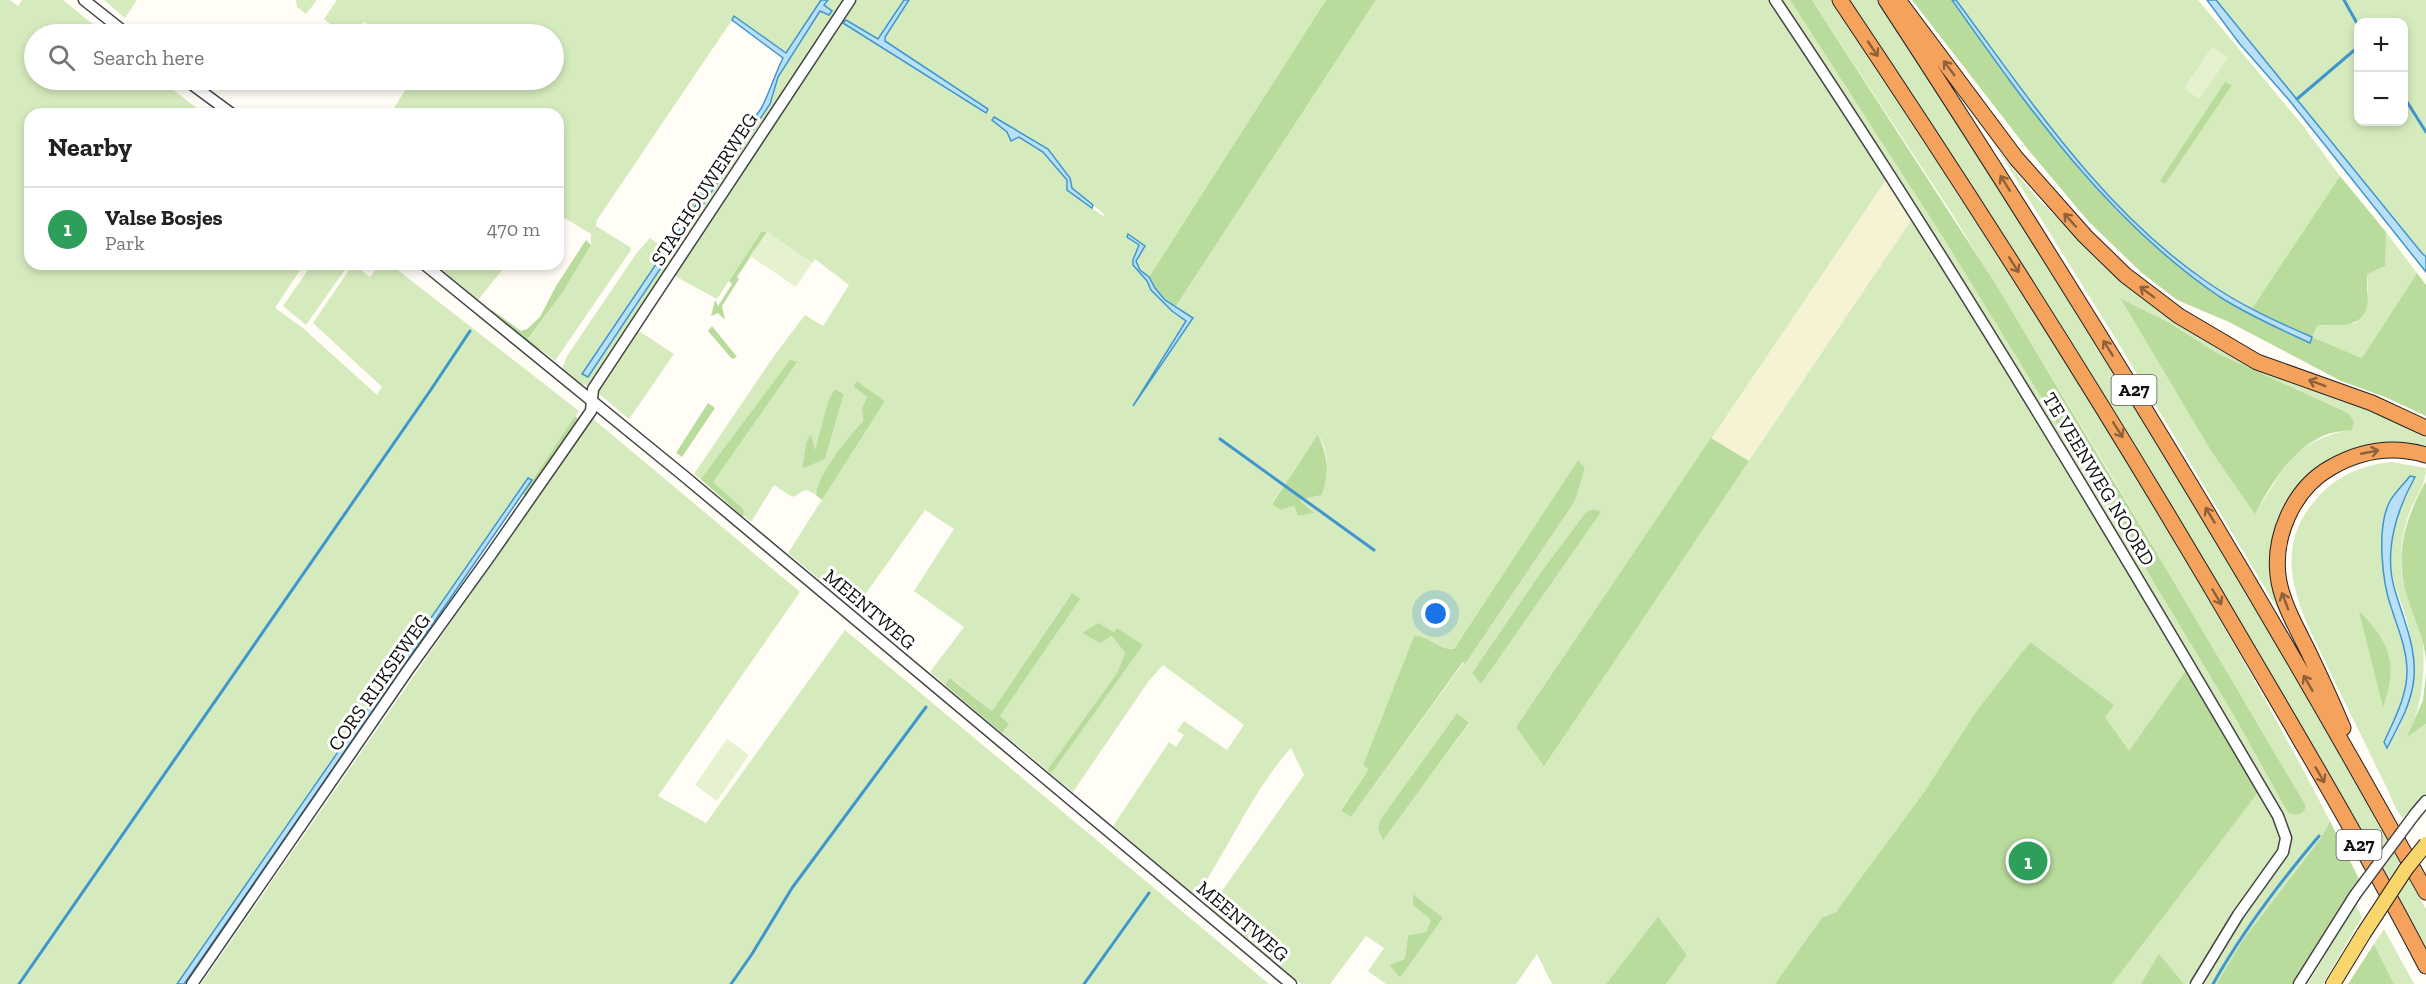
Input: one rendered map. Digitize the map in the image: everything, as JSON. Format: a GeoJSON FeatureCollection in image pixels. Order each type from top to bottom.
{"type":"FeatureCollection","features":[{"type":"Feature","properties":{"kind":"highway","name":"A27"},"geometry":{"type":"LineString","coordinates":[[1840,0],[1958,176],[2132,453],[2319,773],[2426,966]]}},
{"type":"Feature","properties":{"kind":"highway","name":"A27"},"geometry":{"type":"LineString","coordinates":[[1886,0],[1990,159],[2162,435],[2368,788],[2426,892]]}},
{"type":"Feature","properties":{"kind":"highway"},"geometry":{"type":"LineString","coordinates":[[1898,0],[2016,158],[2085,236],[2125,275],[2179,316],[2257,362],[2388,410],[2426,428]]}},
{"type":"Feature","properties":{"kind":"highway","name":"A27"},"geometry":{"type":"LineString","coordinates":[[2368,788],[2327,689],[2282,592],[2279,580],[2280,545],[2292,508],[2313,481],[2325,471],[2343,460],[2373,450],[2413,451],[2426,455]]}},
{"type":"Feature","properties":{"kind":"main road"},"geometry":{"type":"LineString","coordinates":[[2343,984],[2367,935],[2406,869],[2426,844]]}},
{"type":"Feature","properties":{"kind":"main road"},"geometry":{"type":"LineString","coordinates":[[2333,984],[2426,855]]}},
{"type":"Feature","properties":{"kind":"street"},"geometry":{"type":"LineString","coordinates":[[84,0],[115,24]]}},
{"type":"Feature","properties":{"kind":"street","name":"STACHOUWERWEG"},"geometry":{"type":"LineString","coordinates":[[592,399],[594,389],[850,0]]}},
{"type":"Feature","properties":{"kind":"street","name":"TE VEENWEG NOORD"},"geometry":{"type":"LineString","coordinates":[[1774,0],[1945,262],[2109,528],[2278,816],[2286,838],[2283,852],[2238,915],[2196,984]]}},
{"type":"Feature","properties":{"kind":"street"},"geometry":{"type":"LineString","coordinates":[[200,90],[224,108]]}},
{"type":"Feature","properties":{"kind":"street","name":"MEENTWEG"},"geometry":{"type":"LineString","coordinates":[[431,270],[592,399],[1290,984]]}},
{"type":"Feature","properties":{"kind":"street","name":"CORS RIJKSEWEG"},"geometry":{"type":"LineString","coordinates":[[192,984],[408,670],[591,411],[592,399]]}},
{"type":"Feature","properties":{"kind":"street"},"geometry":{"type":"LineString","coordinates":[[2298,984],[2355,895],[2426,801]]}},
{"type":"Feature","properties":{"kind":"shaded area"},"geometry":{"type":"Polygon","coordinates":[[[1888,177],[1914,216],[1749,461],[1711,438],[1888,177]]]}},
{"type":"Feature","properties":{"kind":"green space"},"geometry":{"type":"Polygon","coordinates":[[[0,0],[10,0],[18,6],[22,0],[63,0],[93,24],[24,24],[24,90],[174,90],[196,108],[24,108],[24,270],[300,270],[275,308],[304,329],[377,395],[382,387],[313,323],[349,270],[361,270],[370,277],[375,270],[398,270],[579,411],[532,480],[528,478],[177,984],[0,984],[0,0]]]}},
{"type":"Feature","properties":{"kind":"green space"},"geometry":{"type":"Polygon","coordinates":[[[104,0],[137,0],[125,18],[104,0]]]}},
{"type":"Feature","properties":{"kind":"green space"},"geometry":{"type":"Polygon","coordinates":[[[296,0],[317,0],[306,14],[297,7],[296,0]]]}},
{"type":"Feature","properties":{"kind":"green space"},"geometry":{"type":"Polygon","coordinates":[[[337,0],[821,0],[786,53],[734,17],[597,220],[596,226],[630,247],[631,250],[555,361],[528,340],[563,292],[591,245],[591,234],[564,218],[564,108],[394,108],[406,90],[564,90],[564,24],[367,24],[364,22],[363,24],[330,24],[324,19],[337,0]]]}},
{"type":"Feature","properties":{"kind":"green space"},"geometry":{"type":"Polygon","coordinates":[[[828,0],[847,0],[593,380],[588,385],[577,382],[562,369],[567,356],[636,254],[650,238],[667,250],[583,373],[588,377],[770,104],[778,77],[820,11],[829,15],[824,5],[828,0]]]}},
{"type":"Feature","properties":{"kind":"green space"},"geometry":{"type":"Polygon","coordinates":[[[855,0],[904,0],[878,39],[846,20],[844,23],[986,112],[988,109],[885,41],[885,37],[909,0],[1326,0],[1149,277],[1140,270],[1136,261],[1144,246],[1128,234],[1127,237],[1139,245],[1133,265],[1163,303],[1186,321],[1136,402],[1193,319],[1176,306],[1376,0],[1771,0],[1888,177],[1516,727],[1544,765],[1914,216],[2103,522],[2188,668],[2180,680],[2246,803],[2155,919],[2157,924],[2260,790],[2278,827],[2280,851],[2188,984],[2184,984],[2176,975],[2172,984],[1666,984],[1687,955],[1658,918],[1606,984],[1552,984],[1537,954],[1516,984],[1386,984],[1368,971],[1384,948],[1366,936],[1330,984],[1301,984],[1210,908],[1304,775],[1291,748],[1264,783],[1196,896],[1113,826],[1169,742],[1176,747],[1184,735],[1177,731],[1184,721],[1227,750],[1244,725],[1163,665],[1148,682],[1073,792],[1051,774],[1142,645],[1117,628],[1114,632],[1098,624],[1082,633],[1100,643],[1112,636],[1125,653],[1117,673],[1047,770],[1002,733],[1008,724],[1000,716],[1079,599],[1071,594],[992,711],[951,678],[945,685],[930,672],[964,627],[914,591],[954,529],[925,510],[855,609],[788,553],[885,401],[857,381],[853,386],[867,397],[862,408],[863,421],[828,467],[816,495],[805,490],[792,497],[774,485],[751,522],[694,474],[776,353],[805,315],[823,326],[849,285],[815,259],[812,263],[767,232],[761,232],[717,299],[673,275],[855,0]],[[994,117],[993,120],[1007,132],[1011,141],[1019,137],[1043,152],[1067,180],[1067,190],[1103,216],[1104,214],[1072,188],[1070,178],[1048,149],[994,117]],[[836,389],[828,401],[815,451],[811,435],[806,443],[802,469],[825,459],[844,394],[836,389]],[[1318,434],[1272,503],[1280,510],[1294,506],[1298,516],[1313,513],[1298,500],[1322,495],[1327,464],[1325,449],[1318,434]],[[1578,460],[1454,649],[1414,636],[1363,765],[1368,769],[1367,772],[1341,809],[1351,817],[1465,663],[1575,501],[1585,468],[1578,460]],[[1594,509],[1586,512],[1541,572],[1472,673],[1481,684],[1600,512],[1594,509]],[[2029,642],[2023,651],[2106,715],[2113,705],[2029,642]],[[2161,708],[2129,752],[2108,722],[2090,731],[2127,758],[2161,708]],[[1457,713],[1380,820],[1378,828],[1383,839],[1469,724],[1457,713]],[[1414,895],[1413,905],[1431,920],[1426,932],[1408,935],[1405,959],[1389,965],[1400,978],[1443,918],[1414,895]]]}},
{"type":"Feature","properties":{"kind":"green space"},"geometry":{"type":"Polygon","coordinates":[[[1326,0],[1376,0],[1176,306],[1160,294],[1149,277],[1326,0]]]}},
{"type":"Feature","properties":{"kind":"green space"},"geometry":{"type":"Polygon","coordinates":[[[1778,0],[1790,0],[1944,239],[2233,714],[2288,813],[2302,813],[2306,806],[2107,468],[1951,212],[1812,0],[1833,0],[2092,404],[2215,611],[2330,821],[2321,838],[2242,941],[2216,984],[2200,984],[2215,957],[2288,850],[2283,816],[1778,0]]]}},
{"type":"Feature","properties":{"kind":"green space"},"geometry":{"type":"Polygon","coordinates":[[[1790,0],[1812,0],[1993,280],[2306,806],[2302,813],[2288,813],[2233,714],[2101,495],[1944,239],[1790,0]]]}},
{"type":"Feature","properties":{"kind":"green space"},"geometry":{"type":"Polygon","coordinates":[[[1850,0],[1881,0],[2227,554],[2426,909],[2426,950],[2146,470],[1926,116],[1850,0]]]}},
{"type":"Feature","properties":{"kind":"green space"},"geometry":{"type":"Polygon","coordinates":[[[1912,0],[1952,0],[2001,68],[2081,171],[2120,214],[2222,298],[2309,343],[2312,337],[2362,358],[2417,273],[2426,285],[2426,416],[2385,397],[2341,381],[2229,322],[2177,300],[2142,273],[2089,222],[2026,147],[1912,0]]]}},
{"type":"Feature","properties":{"kind":"green space"},"geometry":{"type":"Polygon","coordinates":[[[1956,0],[2198,0],[2304,127],[2340,176],[2251,310],[2213,286],[2177,259],[2143,231],[2111,199],[2069,152],[2030,102],[1956,0]]]}},
{"type":"Feature","properties":{"kind":"green space"},"geometry":{"type":"Polygon","coordinates":[[[2216,0],[2426,0],[2426,257],[2216,0]]]}},
{"type":"Feature","properties":{"kind":"green space"},"geometry":{"type":"Polygon","coordinates":[[[2212,47],[2228,58],[2199,99],[2184,88],[2212,47]]]}},
{"type":"Feature","properties":{"kind":"green space"},"geometry":{"type":"Polygon","coordinates":[[[2225,82],[2232,85],[2165,184],[2160,181],[2225,82]]]}},
{"type":"Feature","properties":{"kind":"green space"},"geometry":{"type":"Polygon","coordinates":[[[1998,150],[2037,198],[2102,263],[2255,366],[2378,414],[2426,438],[2426,448],[2379,445],[2293,497],[2277,596],[2283,618],[2119,344],[1998,150]],[[2122,300],[2211,451],[2255,513],[2283,470],[2303,449],[2332,434],[2352,429],[2348,413],[2217,353],[2168,322],[2122,300]]]}},
{"type":"Feature","properties":{"kind":"green space"},"geometry":{"type":"Polygon","coordinates":[[[715,169],[719,171],[684,224],[679,221],[715,169]]]}},
{"type":"Feature","properties":{"kind":"green space"},"geometry":{"type":"Polygon","coordinates":[[[2340,176],[2386,232],[2385,266],[2367,274],[2367,307],[2360,319],[2341,325],[2317,326],[2312,337],[2251,310],[2340,176]]]}},
{"type":"Feature","properties":{"kind":"green space"},"geometry":{"type":"Polygon","coordinates":[[[761,232],[767,232],[737,277],[739,279],[722,306],[725,320],[718,313],[711,316],[715,300],[718,306],[732,284],[729,281],[761,232]]]}},
{"type":"Feature","properties":{"kind":"green space"},"geometry":{"type":"Polygon","coordinates":[[[767,232],[812,263],[796,287],[750,256],[767,232]]]}},
{"type":"Feature","properties":{"kind":"green space"},"geometry":{"type":"Polygon","coordinates":[[[2386,232],[2417,273],[2362,358],[2312,337],[2317,326],[2355,323],[2364,316],[2368,292],[2367,274],[2385,246],[2386,232]]]}},
{"type":"Feature","properties":{"kind":"green space"},"geometry":{"type":"Polygon","coordinates":[[[586,240],[591,245],[563,292],[528,339],[540,349],[539,352],[489,311],[492,310],[521,331],[527,329],[540,317],[556,286],[586,240]]]}},
{"type":"Feature","properties":{"kind":"green space"},"geometry":{"type":"Polygon","coordinates":[[[308,270],[345,270],[306,325],[283,306],[308,270]]]}},
{"type":"Feature","properties":{"kind":"green space"},"geometry":{"type":"Polygon","coordinates":[[[442,270],[502,270],[478,300],[442,270]]]}},
{"type":"Feature","properties":{"kind":"green space"},"geometry":{"type":"Polygon","coordinates":[[[2121,299],[2168,322],[2217,353],[2348,413],[2354,422],[2352,430],[2325,435],[2302,449],[2275,480],[2255,514],[2211,451],[2121,299]]]}},
{"type":"Feature","properties":{"kind":"green space"},"geometry":{"type":"Polygon","coordinates":[[[712,326],[737,357],[732,359],[708,331],[712,326]]]}},
{"type":"Feature","properties":{"kind":"green space"},"geometry":{"type":"Polygon","coordinates":[[[636,329],[674,354],[629,419],[598,393],[599,386],[636,329]]]}},
{"type":"Feature","properties":{"kind":"green space"},"geometry":{"type":"Polygon","coordinates":[[[790,360],[797,362],[713,482],[744,510],[743,517],[701,479],[790,360]]]}},
{"type":"Feature","properties":{"kind":"green space"},"geometry":{"type":"Polygon","coordinates":[[[857,381],[885,401],[822,500],[816,495],[822,477],[842,446],[863,421],[862,408],[867,397],[853,386],[857,381]]]}},
{"type":"Feature","properties":{"kind":"green space"},"geometry":{"type":"Polygon","coordinates":[[[835,389],[844,394],[825,459],[802,469],[806,443],[811,434],[815,450],[828,401],[835,389]]]}},
{"type":"Feature","properties":{"kind":"green space"},"geometry":{"type":"Polygon","coordinates":[[[708,403],[715,408],[682,457],[676,453],[708,403]]]}},
{"type":"Feature","properties":{"kind":"green space"},"geometry":{"type":"Polygon","coordinates":[[[575,416],[586,427],[535,502],[523,494],[575,416]]]}},
{"type":"Feature","properties":{"kind":"green space"},"geometry":{"type":"Polygon","coordinates":[[[592,418],[800,592],[658,796],[706,823],[845,630],[1269,984],[201,984],[592,418]]]}},
{"type":"Feature","properties":{"kind":"green space"},"geometry":{"type":"Polygon","coordinates":[[[1318,434],[1327,464],[1322,495],[1299,500],[1314,513],[1298,516],[1294,506],[1280,510],[1272,504],[1318,434]]]}},
{"type":"Feature","properties":{"kind":"green space"},"geometry":{"type":"Polygon","coordinates":[[[1711,438],[1749,461],[1544,766],[1516,727],[1711,438]]]}},
{"type":"Feature","properties":{"kind":"green space"},"geometry":{"type":"Polygon","coordinates":[[[1578,460],[1585,468],[1575,501],[1465,664],[1463,662],[1351,817],[1341,810],[1367,772],[1368,769],[1363,765],[1414,636],[1454,649],[1578,460]]]}},
{"type":"Feature","properties":{"kind":"green space"},"geometry":{"type":"Polygon","coordinates":[[[2391,462],[2426,468],[2424,481],[2411,508],[2406,525],[2402,542],[2401,569],[2405,588],[2422,634],[2424,660],[2422,686],[2417,711],[2408,736],[2426,724],[2426,793],[2403,818],[2393,803],[2311,631],[2302,611],[2292,572],[2292,553],[2296,534],[2304,515],[2319,496],[2334,482],[2352,472],[2391,462]],[[2415,477],[2389,503],[2383,526],[2382,555],[2385,583],[2405,653],[2407,669],[2403,699],[2387,748],[2403,719],[2411,690],[2411,643],[2393,577],[2391,560],[2395,527],[2415,477]]]}},
{"type":"Feature","properties":{"kind":"green space"},"geometry":{"type":"Polygon","coordinates":[[[2426,481],[2426,663],[2421,637],[2403,581],[2402,551],[2407,523],[2426,481]]]}},
{"type":"Feature","properties":{"kind":"green space"},"geometry":{"type":"Polygon","coordinates":[[[1594,509],[1601,512],[1481,684],[1472,673],[1541,572],[1586,512],[1594,509]]]}},
{"type":"Feature","properties":{"kind":"green space"},"geometry":{"type":"Polygon","coordinates":[[[1072,593],[1080,599],[1000,716],[1009,724],[1002,733],[945,685],[950,678],[992,711],[1072,593]]]}},
{"type":"Feature","properties":{"kind":"green space"},"geometry":{"type":"Polygon","coordinates":[[[2359,611],[2378,634],[2389,655],[2390,678],[2383,707],[2359,611]]]}},
{"type":"Feature","properties":{"kind":"green space"},"geometry":{"type":"Polygon","coordinates":[[[1098,623],[1114,632],[1117,628],[1143,645],[1051,774],[1047,770],[1117,673],[1125,653],[1112,636],[1100,643],[1082,633],[1098,623]]]}},
{"type":"Feature","properties":{"kind":"green space"},"geometry":{"type":"Polygon","coordinates":[[[2030,642],[2114,705],[2105,717],[2129,751],[2188,668],[2260,790],[2112,984],[1775,984],[1822,918],[1836,912],[1925,791],[1976,712],[2030,642]]]}},
{"type":"Feature","properties":{"kind":"green space"},"geometry":{"type":"Polygon","coordinates":[[[2426,673],[2426,724],[2407,737],[2423,700],[2426,673]]]}},
{"type":"Feature","properties":{"kind":"green space"},"geometry":{"type":"Polygon","coordinates":[[[1457,713],[1469,723],[1383,840],[1378,828],[1380,820],[1457,713]]]}},
{"type":"Feature","properties":{"kind":"green space"},"geometry":{"type":"Polygon","coordinates":[[[727,739],[749,755],[717,801],[695,785],[727,739]]]}},
{"type":"Feature","properties":{"kind":"green space"},"geometry":{"type":"Polygon","coordinates":[[[2330,821],[2360,881],[2295,984],[2216,984],[2242,941],[2321,838],[2330,821]]]}},
{"type":"Feature","properties":{"kind":"green space"},"geometry":{"type":"Polygon","coordinates":[[[1413,894],[1443,918],[1400,978],[1389,965],[1405,959],[1408,935],[1426,932],[1431,920],[1413,905],[1413,894]]]}},
{"type":"Feature","properties":{"kind":"green space"},"geometry":{"type":"Polygon","coordinates":[[[2355,904],[2362,917],[2323,984],[2308,984],[2355,904]]]}},
{"type":"Feature","properties":{"kind":"green space"},"geometry":{"type":"Polygon","coordinates":[[[1658,917],[1687,955],[1666,984],[1606,984],[1658,917]]]}},
{"type":"Feature","properties":{"kind":"green space"},"geometry":{"type":"Polygon","coordinates":[[[2384,929],[2414,984],[2394,984],[2374,944],[2384,929]]]}},
{"type":"Feature","properties":{"kind":"green space"},"geometry":{"type":"Polygon","coordinates":[[[2374,944],[2394,984],[2348,984],[2374,944]]]}},
{"type":"Feature","properties":{"kind":"green space"},"geometry":{"type":"Polygon","coordinates":[[[2159,954],[2184,984],[2141,984],[2159,954]]]}},
{"type":"Feature","properties":{"kind":"water"},"geometry":{"type":"Polygon","coordinates":[[[821,0],[828,0],[824,5],[832,11],[829,15],[820,11],[778,77],[770,104],[588,377],[582,374],[768,95],[783,58],[732,20],[734,16],[786,53],[821,0]]]}},
{"type":"Feature","properties":{"kind":"water"},"geometry":{"type":"Polygon","coordinates":[[[904,0],[909,0],[885,37],[885,41],[988,109],[986,113],[843,23],[846,20],[878,39],[904,0]]]}},
{"type":"Feature","properties":{"kind":"water"},"geometry":{"type":"Polygon","coordinates":[[[1952,0],[1956,0],[2070,152],[2134,222],[2207,282],[2258,312],[2312,337],[2310,343],[2253,316],[2220,297],[2179,267],[2142,234],[2106,198],[2041,122],[1952,0]]]}},
{"type":"Feature","properties":{"kind":"water"},"geometry":{"type":"Polygon","coordinates":[[[2207,0],[2216,0],[2426,257],[2426,272],[2289,100],[2239,43],[2207,0]]]}},
{"type":"Feature","properties":{"kind":"water"},"geometry":{"type":"Polygon","coordinates":[[[994,117],[1048,149],[1070,178],[1072,188],[1093,205],[1092,208],[1067,190],[1067,180],[1043,152],[1019,137],[1011,141],[1007,132],[992,120],[994,117]]]}},
{"type":"Feature","properties":{"kind":"water"},"geometry":{"type":"Polygon","coordinates":[[[1128,234],[1145,246],[1136,261],[1140,270],[1149,277],[1165,300],[1193,318],[1133,406],[1186,321],[1151,290],[1147,281],[1133,265],[1139,245],[1127,237],[1128,234]]]}},
{"type":"Feature","properties":{"kind":"water"},"geometry":{"type":"Polygon","coordinates":[[[2410,476],[2415,477],[2403,502],[2394,530],[2391,573],[2412,647],[2413,685],[2409,702],[2387,748],[2384,742],[2403,697],[2407,668],[2403,645],[2388,599],[2383,571],[2383,525],[2390,501],[2410,476]]]}},
{"type":"Feature","properties":{"kind":"water"},"geometry":{"type":"Polygon","coordinates":[[[528,478],[532,480],[184,984],[177,984],[528,478]]]}},
{"type":"Feature","properties":{"kind":"waterway"},"geometry":{"type":"LineString","coordinates":[[2344,0],[2354,18]]}},
{"type":"Feature","properties":{"kind":"waterway"},"geometry":{"type":"LineString","coordinates":[[2297,99],[2354,50]]}},
{"type":"Feature","properties":{"kind":"waterway"},"geometry":{"type":"LineString","coordinates":[[2408,103],[2426,132]]}},
{"type":"Feature","properties":{"kind":"waterway"},"geometry":{"type":"LineString","coordinates":[[19,984],[470,331]]}},
{"type":"Feature","properties":{"kind":"waterway"},"geometry":{"type":"LineString","coordinates":[[1220,439],[1374,550]]}},
{"type":"Feature","properties":{"kind":"waterway"},"geometry":{"type":"LineString","coordinates":[[731,984],[792,888],[926,707]]}},
{"type":"Feature","properties":{"kind":"waterway"},"geometry":{"type":"LineString","coordinates":[[2213,984],[2263,907],[2319,836]]}},
{"type":"Feature","properties":{"kind":"waterway"},"geometry":{"type":"LineString","coordinates":[[1084,984],[1149,893]]}},
{"type":"Feature","properties":{"kind":"place","name":"Valse Bosjes"},"geometry":{"type":"Point","coordinates":[2028,861]}}]}
